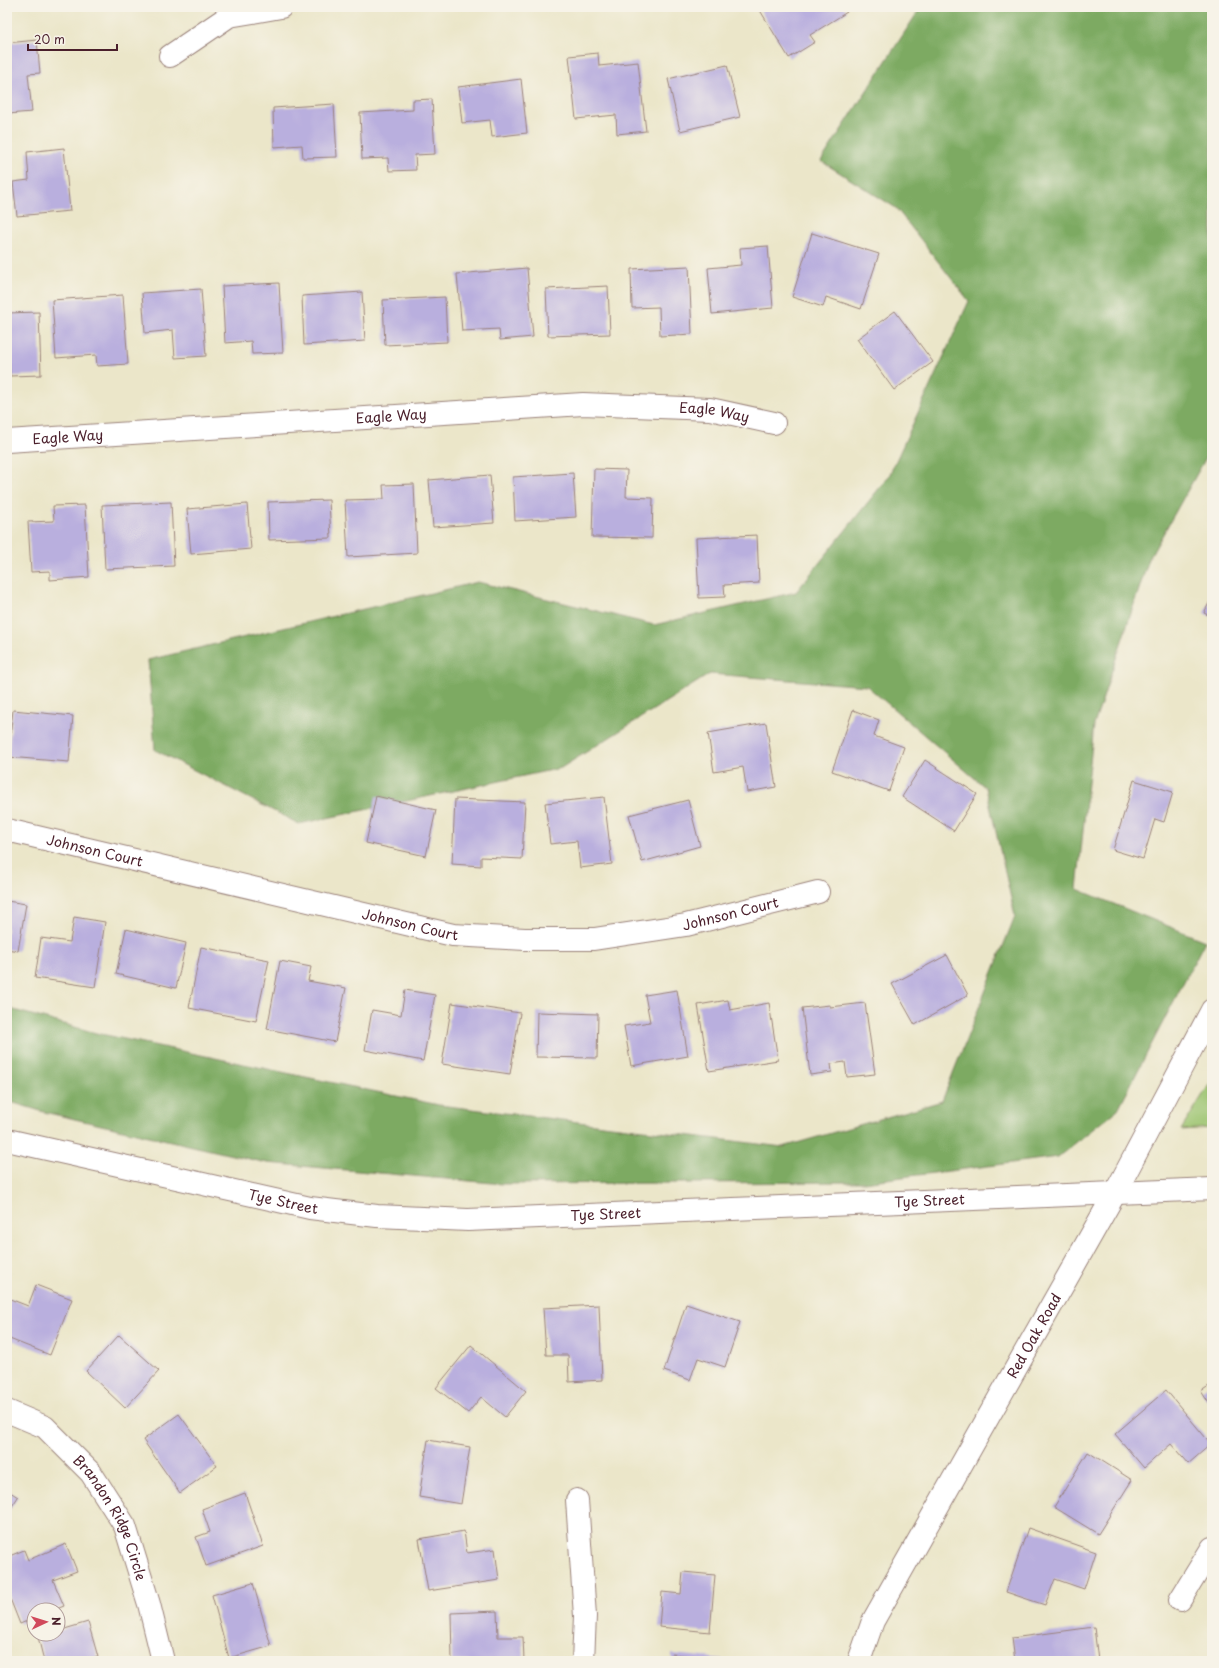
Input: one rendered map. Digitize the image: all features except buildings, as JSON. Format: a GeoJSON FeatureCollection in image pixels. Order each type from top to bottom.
{"type":"FeatureCollection","features":[{"type":"Feature","properties":{"kind":"street"},"geometry":{"type":"LineString","coordinates":[[170,56],[229,16],[281,7]]}},
{"type":"Feature","properties":{"kind":"street","name":"Eagle Way"},"geometry":{"type":"LineString","coordinates":[[7,441],[583,404],[710,409],[774,423]]}},
{"type":"Feature","properties":{"kind":"street","name":"Johnson Court"},"geometry":{"type":"LineString","coordinates":[[7,830],[453,935],[525,939],[594,939],[686,925],[818,892]]}},
{"type":"Feature","properties":{"kind":"street","name":"Red Oak Road"},"geometry":{"type":"LineString","coordinates":[[859,1661],[873,1621],[1115,1193],[1212,1010]]}},
{"type":"Feature","properties":{"kind":"street","name":"Tye Street"},"geometry":{"type":"LineString","coordinates":[[7,1140],[310,1208],[384,1216],[468,1220],[1212,1189]]}},
{"type":"Feature","properties":{"kind":"street","name":"Brandon Ridge Circle"},"geometry":{"type":"LineString","coordinates":[[7,1411],[45,1427],[91,1473],[125,1526],[149,1604],[163,1661]]}},
{"type":"Feature","properties":{"kind":"street"},"geometry":{"type":"LineString","coordinates":[[577,1500],[585,1616],[583,1661]]}},
{"type":"Feature","properties":{"kind":"street"},"geometry":{"type":"LineString","coordinates":[[1180,1600],[1212,1548]]}},
{"type":"Feature","properties":{"kind":"green space"},"geometry":{"type":"Polygon","coordinates":[[[921,7],[1212,7],[1212,447],[1149,559],[1094,725],[1077,889],[1205,941],[1118,1109],[1058,1157],[864,1182],[503,1184],[267,1163],[44,1112],[7,1101],[7,1008],[96,1033],[439,1105],[783,1147],[942,1101],[1015,916],[986,788],[867,686],[710,674],[561,768],[299,824],[155,750],[148,660],[478,582],[654,625],[796,592],[889,476],[969,301],[896,208],[821,161],[921,7]]]}},
{"type":"Feature","properties":{"kind":"green space"},"geometry":{"type":"Polygon","coordinates":[[[1212,1080],[1212,1128],[1181,1130],[1212,1080]]]}}]}
